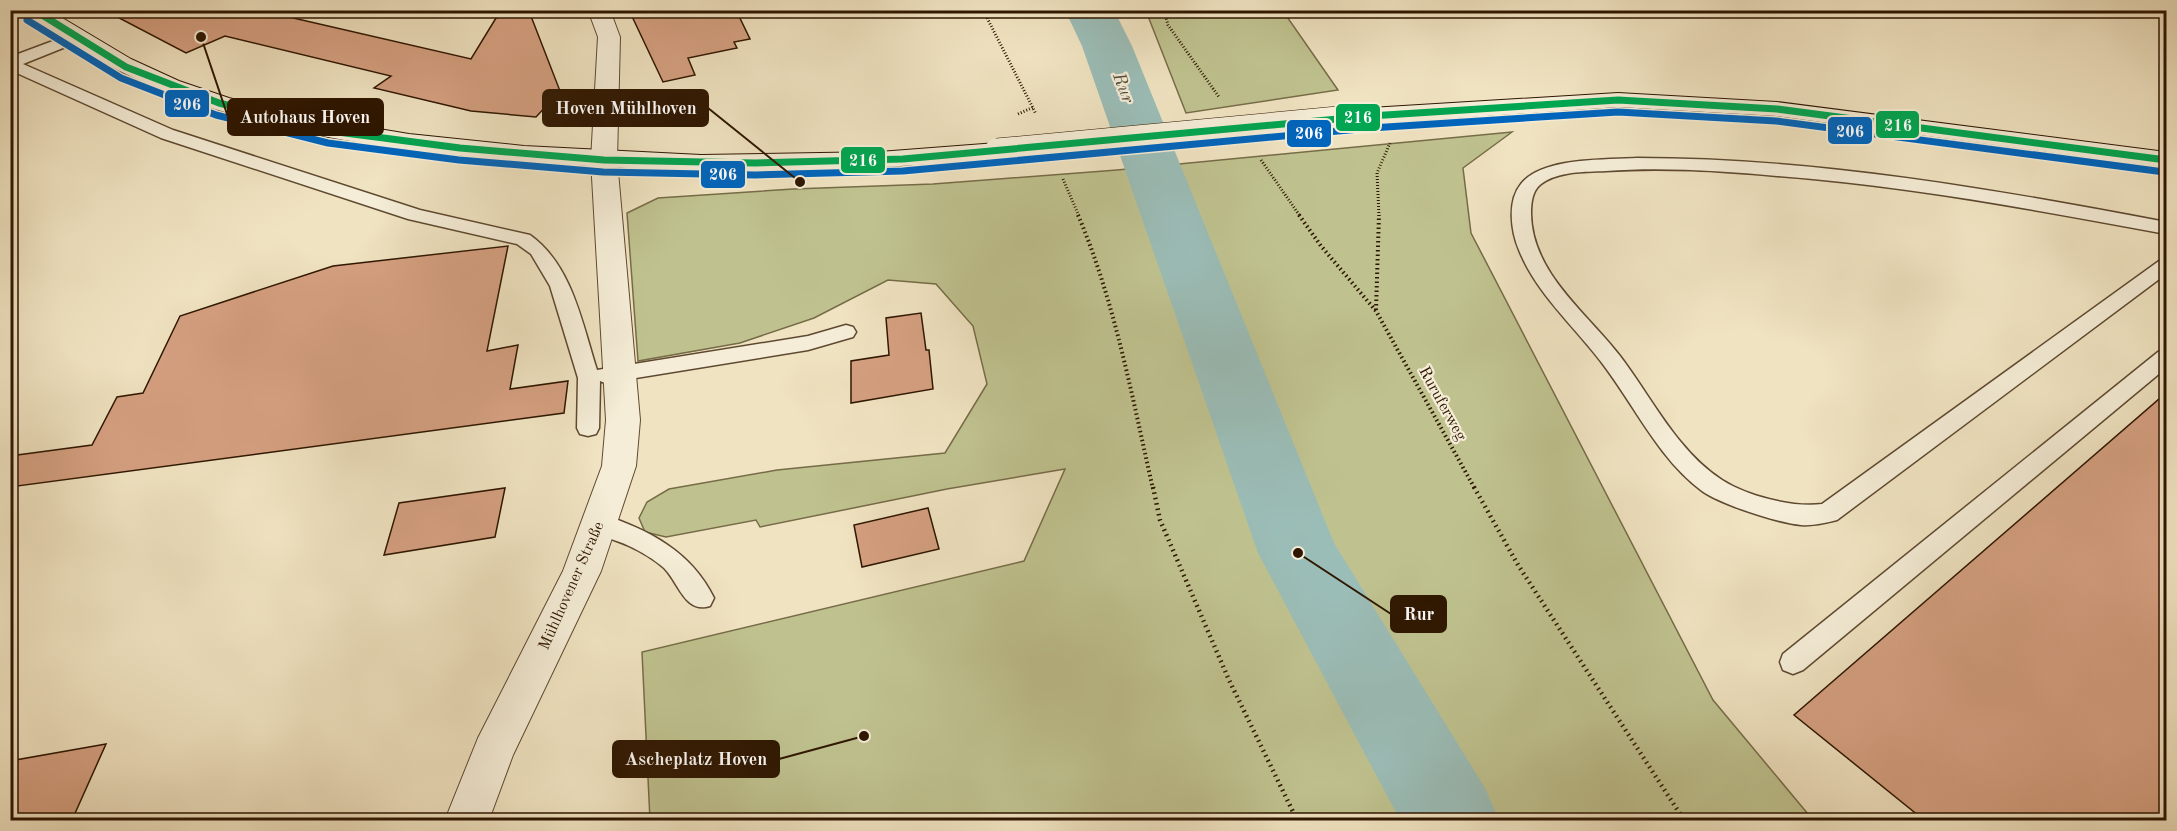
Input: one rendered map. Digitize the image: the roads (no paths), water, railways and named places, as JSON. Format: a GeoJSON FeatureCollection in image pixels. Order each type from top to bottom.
{"type":"FeatureCollection","features":[{"type":"Feature","properties":{"kind":"main road"},"geometry":{"type":"LineString","coordinates":[[33,10],[126,67],[219,103],[330,131],[460,148],[604,160],[831,163],[997,152],[1370,116],[1618,100],[1754,108],[2166,160]]}},
{"type":"Feature","properties":{"kind":"main road","name":"Mühlhovener Straße"},"geometry":{"type":"LineString","coordinates":[[467,820],[493,752],[582,571],[601,524],[620,466],[623,420],[604,375],[604,160],[609,37],[599,10]]}},
{"type":"Feature","properties":{"kind":"lane"},"geometry":{"type":"LineString","coordinates":[[10,64],[77,38]]}},
{"type":"Feature","properties":{"kind":"lane"},"geometry":{"type":"LineString","coordinates":[[10,64],[167,134],[415,215],[523,239],[538,249],[560,286],[604,375],[588,428]]}},
{"type":"Feature","properties":{"kind":"lane"},"geometry":{"type":"LineString","coordinates":[[2166,228],[2009,199],[1842,174],[1695,164],[1627,163],[1577,168],[1542,175],[1527,188],[1521,212],[1528,248],[1541,274],[1611,360],[1653,420],[1694,471],[1716,488],[1796,515],[1828,513],[2166,265]]}},
{"type":"Feature","properties":{"kind":"lane"},"geometry":{"type":"LineString","coordinates":[[604,375],[808,343],[846,332]]}},
{"type":"Feature","properties":{"kind":"lane"},"geometry":{"type":"LineString","coordinates":[[1793,662],[2166,357]]}},
{"type":"Feature","properties":{"kind":"lane"},"geometry":{"type":"LineString","coordinates":[[601,524],[638,539],[674,561],[701,598]]}},
{"type":"Feature","properties":{"kind":"waterway","name":"Rur"},"geometry":{"type":"LineString","coordinates":[[1089,10],[1107,46],[1298,553],[1451,820]]}},
{"type":"Feature","properties":{"kind":"place","name":"Autohaus Hoven"},"geometry":{"type":"Point","coordinates":[201,37]}},
{"type":"Feature","properties":{"kind":"place","name":"Hoven Mühlhoven"},"geometry":{"type":"Point","coordinates":[800,182]}},
{"type":"Feature","properties":{"kind":"place","name":"Rur"},"geometry":{"type":"Point","coordinates":[1298,553]}},
{"type":"Feature","properties":{"kind":"place","name":"Ascheplatz Hoven"},"geometry":{"type":"Point","coordinates":[864,736]}}]}
